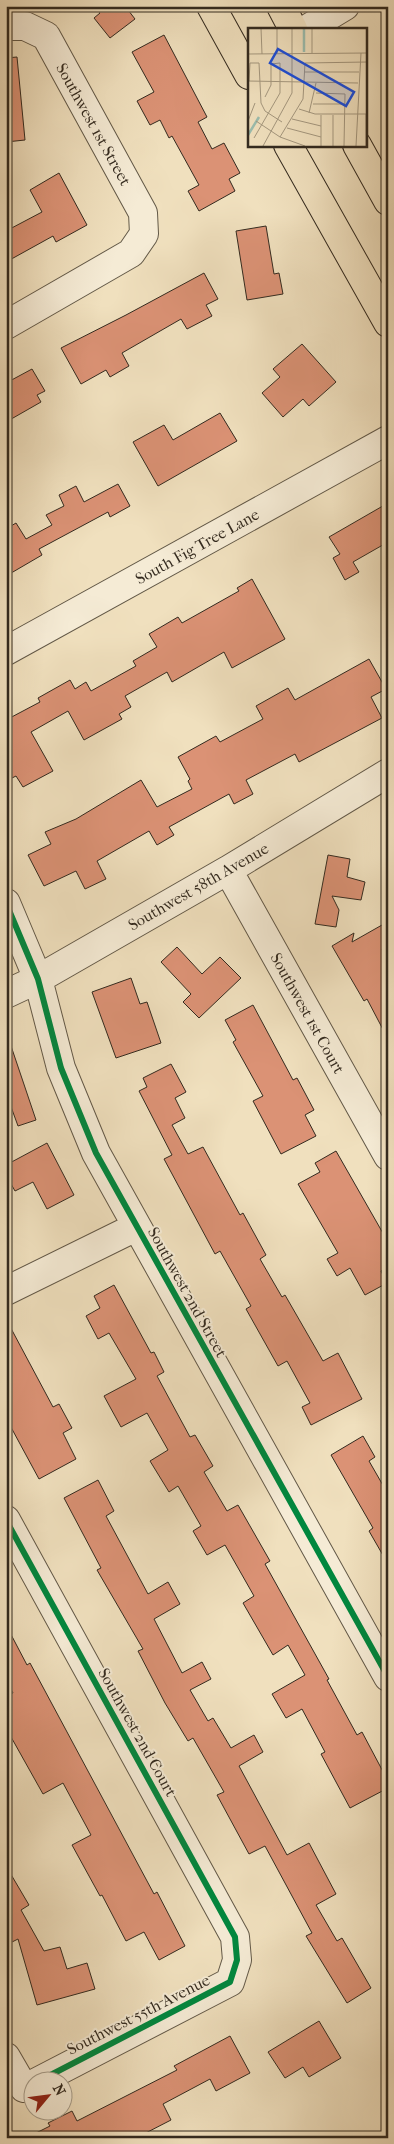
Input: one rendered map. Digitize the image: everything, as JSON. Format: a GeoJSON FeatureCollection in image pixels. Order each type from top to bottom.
{"type":"FeatureCollection","features":[{"type":"Feature","properties":{"kind":"main road"},"geometry":{"type":"LineString","coordinates":[[211,6],[248,73]]}},
{"type":"Feature","properties":{"kind":"main road"},"geometry":{"type":"LineString","coordinates":[[281,6],[292,28]]}},
{"type":"Feature","properties":{"kind":"main road"},"geometry":{"type":"LineString","coordinates":[[289,146],[388,323]]}},
{"type":"Feature","properties":{"kind":"main road"},"geometry":{"type":"LineString","coordinates":[[358,146],[388,201]]}},
{"type":"Feature","properties":{"kind":"street"},"geometry":{"type":"LineString","coordinates":[[309,28],[345,6]]}},
{"type":"Feature","properties":{"kind":"street","name":"Southwest 1st Street"},"geometry":{"type":"LineString","coordinates":[[6,325],[131,253],[144,234],[143,213],[46,36],[16,26]]}},
{"type":"Feature","properties":{"kind":"street","name":"South Fig Tree Lane"},"geometry":{"type":"LineString","coordinates":[[6,651],[388,440]]}},
{"type":"Feature","properties":{"kind":"street","name":"Southwest 58th Avenue"},"geometry":{"type":"LineString","coordinates":[[6,994],[38,979],[228,870],[388,773]]}},
{"type":"Feature","properties":{"kind":"street","name":"Southwest 1st Court"},"geometry":{"type":"LineString","coordinates":[[228,870],[388,1156]]}},
{"type":"Feature","properties":{"kind":"street","name":"Southwest 2nd Street"},"geometry":{"type":"LineString","coordinates":[[6,903],[38,979],[61,1068],[96,1153],[388,1677]]}},
{"type":"Feature","properties":{"kind":"street"},"geometry":{"type":"LineString","coordinates":[[6,1291],[136,1227]]}},
{"type":"Feature","properties":{"kind":"street","name":"Southwest 2nd Court"},"geometry":{"type":"LineString","coordinates":[[6,1520],[235,1937],[237,1960]]}},
{"type":"Feature","properties":{"kind":"street","name":"Southwest 55th Avenue"},"geometry":{"type":"LineString","coordinates":[[56,2072],[230,1982],[237,1960]]}},
{"type":"Feature","properties":{"kind":"street"},"geometry":{"type":"LineString","coordinates":[[6,2057],[22,2083]]}},
{"type":"Feature","properties":{"kind":"building"},"geometry":{"type":"Polygon","coordinates":[[[94,6],[125,6],[135,19],[110,38],[94,18],[100,13],[94,6]]]}},
{"type":"Feature","properties":{"kind":"building"},"geometry":{"type":"Polygon","coordinates":[[[164,35],[207,117],[198,122],[212,149],[224,143],[240,173],[229,179],[235,191],[199,211],[188,191],[199,185],[172,136],[169,138],[160,120],[150,125],[137,101],[154,92],[132,52],[164,35]]]}},
{"type":"Feature","properties":{"kind":"building"},"geometry":{"type":"Polygon","coordinates":[[[17,57],[25,140],[6,142],[6,58],[17,57]]]}},
{"type":"Feature","properties":{"kind":"building"},"geometry":{"type":"Polygon","coordinates":[[[59,173],[87,225],[56,242],[53,236],[6,262],[6,231],[42,212],[30,190],[59,173]]]}},
{"type":"Feature","properties":{"kind":"building"},"geometry":{"type":"Polygon","coordinates":[[[266,226],[274,274],[279,273],[283,294],[247,300],[236,231],[266,226]]]}},
{"type":"Feature","properties":{"kind":"building"},"geometry":{"type":"Polygon","coordinates":[[[204,273],[218,299],[206,305],[212,316],[187,329],[181,319],[122,353],[129,366],[110,377],[106,370],[81,384],[61,348],[204,273]]]}},
{"type":"Feature","properties":{"kind":"building"},"geometry":{"type":"Polygon","coordinates":[[[302,344],[336,382],[309,406],[303,399],[283,417],[262,393],[280,377],[273,369],[302,344]]]}},
{"type":"Feature","properties":{"kind":"building"},"geometry":{"type":"Polygon","coordinates":[[[32,369],[45,391],[37,395],[41,402],[6,422],[6,383],[32,369]]]}},
{"type":"Feature","properties":{"kind":"building"},"geometry":{"type":"Polygon","coordinates":[[[220,413],[237,441],[158,486],[133,442],[164,425],[173,440],[220,413]]]}},
{"type":"Feature","properties":{"kind":"building"},"geometry":{"type":"Polygon","coordinates":[[[118,484],[130,506],[110,517],[108,512],[39,549],[42,555],[6,576],[6,529],[16,523],[26,539],[52,525],[46,515],[64,506],[59,495],[76,486],[84,502],[118,484]]]}},
{"type":"Feature","properties":{"kind":"building"},"geometry":{"type":"Polygon","coordinates":[[[388,503],[388,542],[353,562],[359,572],[345,580],[333,558],[340,554],[329,537],[388,503]]]}},
{"type":"Feature","properties":{"kind":"building"},"geometry":{"type":"Polygon","coordinates":[[[252,579],[285,639],[232,668],[224,652],[172,682],[167,672],[125,696],[131,707],[119,714],[122,719],[84,740],[68,711],[31,732],[53,771],[23,787],[16,776],[6,781],[6,720],[40,702],[38,698],[70,680],[75,689],[86,682],[91,691],[136,666],[133,661],[157,647],[149,634],[178,617],[182,623],[239,591],[237,588],[252,579]]]}},
{"type":"Feature","properties":{"kind":"building"},"geometry":{"type":"Polygon","coordinates":[[[369,659],[386,689],[371,697],[382,718],[299,762],[295,754],[246,780],[253,794],[234,804],[229,794],[169,827],[174,835],[157,845],[149,831],[97,861],[106,879],[85,889],[76,871],[44,886],[28,855],[51,844],[45,832],[76,819],[141,780],[157,807],[192,789],[188,781],[190,779],[178,757],[216,736],[220,742],[263,719],[256,706],[288,688],[295,700],[369,659]]]}},
{"type":"Feature","properties":{"kind":"building"},"geometry":{"type":"Polygon","coordinates":[[[328,855],[350,859],[347,877],[365,882],[361,900],[332,896],[339,910],[336,927],[315,924],[328,855]]]}},
{"type":"Feature","properties":{"kind":"building"},"geometry":{"type":"Polygon","coordinates":[[[382,925],[388,936],[388,945],[382,949],[388,959],[388,1039],[367,999],[364,1001],[332,946],[354,933],[352,942],[382,925]]]}},
{"type":"Feature","properties":{"kind":"building"},"geometry":{"type":"Polygon","coordinates":[[[177,947],[202,974],[220,957],[241,978],[199,1018],[183,1002],[191,994],[161,962],[177,947]]]}},
{"type":"Feature","properties":{"kind":"building"},"geometry":{"type":"Polygon","coordinates":[[[131,978],[140,1004],[147,1002],[161,1043],[116,1058],[92,992],[131,978]]]}},
{"type":"Feature","properties":{"kind":"building"},"geometry":{"type":"Polygon","coordinates":[[[253,1005],[293,1080],[297,1078],[314,1110],[305,1115],[316,1136],[281,1154],[253,1101],[263,1096],[233,1042],[236,1040],[225,1020],[253,1005]]]}},
{"type":"Feature","properties":{"kind":"building"},"geometry":{"type":"Polygon","coordinates":[[[9,1040],[36,1120],[18,1126],[6,1093],[6,1041],[9,1040]]]}},
{"type":"Feature","properties":{"kind":"building"},"geometry":{"type":"Polygon","coordinates":[[[171,1064],[186,1092],[175,1098],[185,1118],[172,1125],[188,1154],[203,1147],[240,1215],[243,1213],[266,1255],[260,1259],[282,1297],[285,1295],[323,1361],[338,1353],[362,1399],[311,1425],[302,1407],[310,1403],[287,1361],[278,1366],[246,1309],[251,1306],[220,1251],[215,1254],[164,1159],[172,1155],[139,1091],[147,1087],[143,1078],[171,1064]]]}},
{"type":"Feature","properties":{"kind":"building"},"geometry":{"type":"Polygon","coordinates":[[[47,1143],[74,1195],[47,1209],[33,1182],[15,1191],[6,1175],[6,1165],[47,1143]]]}},
{"type":"Feature","properties":{"kind":"building"},"geometry":{"type":"Polygon","coordinates":[[[336,1151],[388,1242],[388,1267],[381,1271],[387,1283],[365,1295],[350,1268],[337,1276],[327,1259],[338,1253],[298,1184],[320,1172],[315,1163],[336,1151]]]}},
{"type":"Feature","properties":{"kind":"building"},"geometry":{"type":"Polygon","coordinates":[[[114,1285],[151,1353],[154,1352],[164,1372],[157,1376],[190,1437],[195,1435],[213,1466],[204,1472],[227,1511],[238,1505],[270,1561],[265,1564],[329,1679],[327,1680],[357,1735],[362,1732],[388,1781],[388,1788],[350,1808],[321,1754],[325,1752],[302,1709],[286,1718],[272,1694],[305,1675],[288,1645],[273,1655],[243,1603],[254,1596],[225,1545],[207,1555],[193,1531],[201,1526],[178,1486],[169,1492],[150,1461],[168,1450],[147,1413],[121,1427],[104,1396],[136,1379],[109,1333],[98,1339],[86,1316],[100,1308],[94,1296],[114,1285]]]}},
{"type":"Feature","properties":{"kind":"building"},"geometry":{"type":"Polygon","coordinates":[[[6,1319],[53,1407],[59,1404],[72,1428],[63,1433],[76,1459],[39,1479],[6,1418],[6,1319]]]}},
{"type":"Feature","properties":{"kind":"building"},"geometry":{"type":"Polygon","coordinates":[[[363,1436],[375,1457],[369,1461],[388,1494],[388,1564],[369,1531],[373,1528],[331,1455],[363,1436]]]}},
{"type":"Feature","properties":{"kind":"building"},"geometry":{"type":"Polygon","coordinates":[[[98,1480],[114,1511],[106,1516],[148,1594],[168,1582],[180,1604],[154,1619],[182,1673],[202,1662],[211,1679],[190,1690],[208,1721],[213,1718],[231,1748],[254,1735],[263,1752],[239,1766],[287,1855],[309,1843],[336,1894],[316,1905],[337,1941],[342,1938],[371,1988],[347,2003],[306,1936],[312,1933],[265,1846],[249,1854],[217,1795],[224,1792],[193,1738],[188,1741],[165,1703],[138,1651],[143,1649],[97,1570],[101,1568],[64,1498],[98,1480]]]}},
{"type":"Feature","properties":{"kind":"building"},"geometry":{"type":"Polygon","coordinates":[[[6,1625],[27,1665],[30,1663],[154,1894],[157,1892],[185,1946],[159,1960],[144,1932],[126,1941],[102,1895],[100,1896],[72,1845],[91,1835],[63,1783],[43,1794],[6,1728],[6,1696],[13,1693],[6,1680],[6,1625]]]}},
{"type":"Feature","properties":{"kind":"building"},"geometry":{"type":"Polygon","coordinates":[[[6,1866],[29,1905],[21,1910],[44,1951],[60,1947],[67,1969],[87,1963],[95,1989],[37,2005],[18,1939],[6,1945],[6,1866]]]}},
{"type":"Feature","properties":{"kind":"building"},"geometry":{"type":"Polygon","coordinates":[[[319,2021],[341,2058],[309,2077],[303,2067],[285,2078],[268,2052],[319,2021]]]}},
{"type":"Feature","properties":{"kind":"building"},"geometry":{"type":"Polygon","coordinates":[[[230,2036],[250,2073],[216,2091],[210,2079],[163,2104],[171,2120],[136,2138],[26,2138],[50,2126],[48,2123],[50,2122],[72,2122],[72,2111],[77,2121],[177,2070],[174,2066],[230,2036]]]}},
{"type":"Feature","properties":{"kind":"cycle path"},"geometry":{"type":"LineString","coordinates":[[6,903],[38,979],[61,1068],[96,1153],[388,1677]]}},
{"type":"Feature","properties":{"kind":"cycle path"},"geometry":{"type":"LineString","coordinates":[[6,1520],[235,1937],[237,1960],[230,1982],[56,2072]]}}]}
